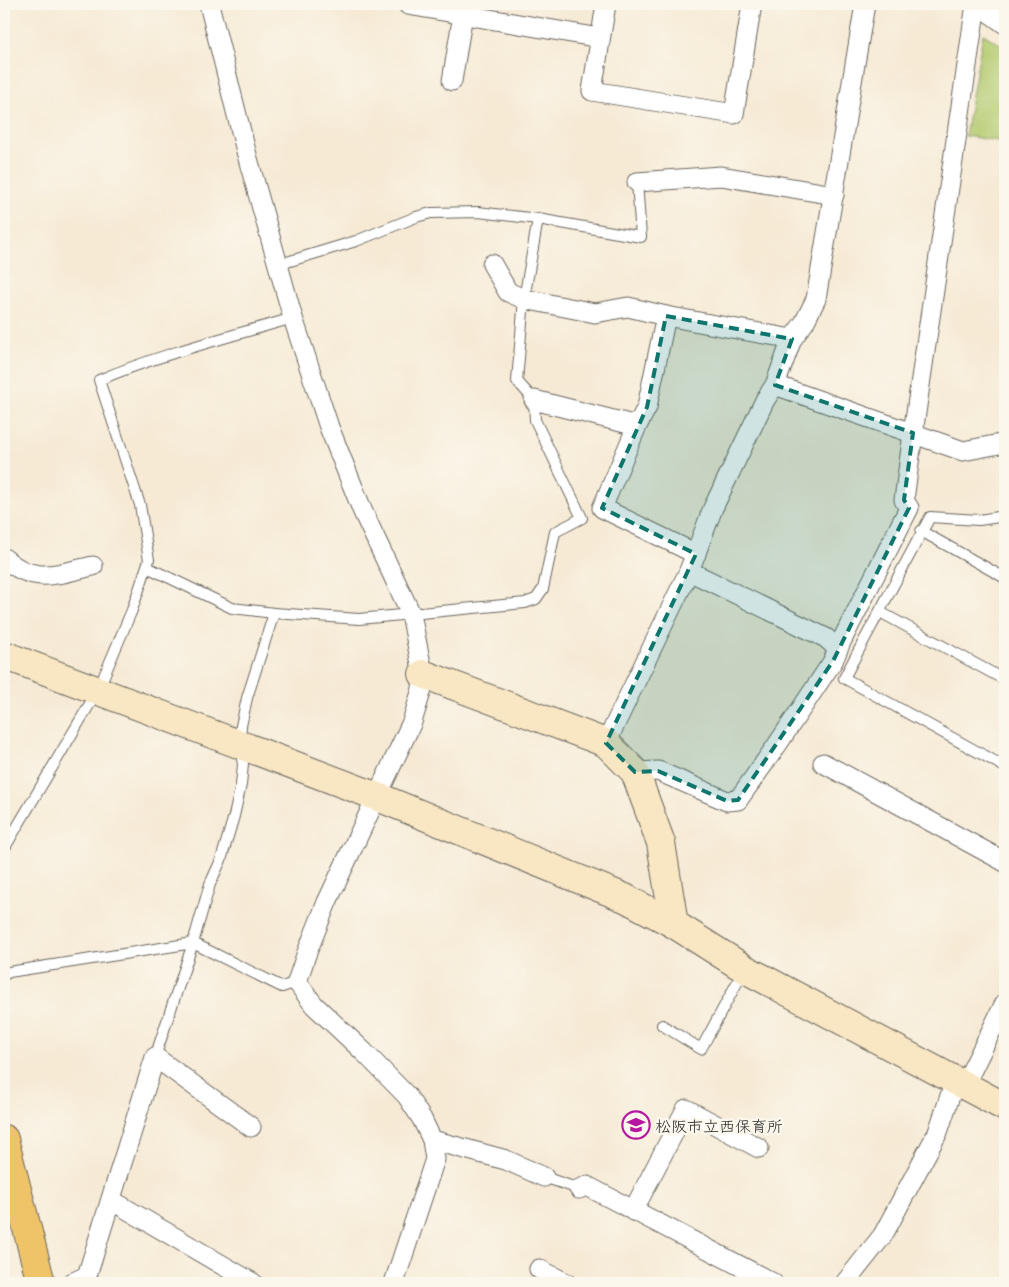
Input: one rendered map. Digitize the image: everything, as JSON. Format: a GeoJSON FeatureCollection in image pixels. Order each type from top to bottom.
{"type":"FeatureCollection","features":[{"type":"Feature","properties":{"kind":"main road"},"geometry":{"type":"LineString","coordinates":[[4,1139],[42,1283]]}},
{"type":"Feature","properties":{"kind":"street"},"geometry":{"type":"LineString","coordinates":[[208,4],[247,155],[293,318],[336,444],[367,521],[411,614],[423,674],[422,689],[412,722],[328,902],[297,982],[314,1005],[407,1096],[422,1119],[432,1140],[435,1159],[394,1283]]}},
{"type":"Feature","properties":{"kind":"street"},"geometry":{"type":"LineString","coordinates":[[408,4],[600,38]]}},
{"type":"Feature","properties":{"kind":"street"},"geometry":{"type":"LineString","coordinates":[[606,4],[592,91],[734,114],[752,4]]}},
{"type":"Feature","properties":{"kind":"street"},"geometry":{"type":"LineString","coordinates":[[606,743],[693,562],[713,508],[765,400],[775,385],[792,340],[804,323],[816,300],[865,4]]}},
{"type":"Feature","properties":{"kind":"street"},"geometry":{"type":"LineString","coordinates":[[635,772],[658,771],[727,801],[738,800],[833,661],[909,508],[904,500],[977,4],[1005,24]]}},
{"type":"Feature","properties":{"kind":"street"},"geometry":{"type":"LineString","coordinates":[[452,81],[463,14]]}},
{"type":"Feature","properties":{"kind":"street"},"geometry":{"type":"LineString","coordinates":[[637,182],[721,176],[834,195]]}},
{"type":"Feature","properties":{"kind":"street"},"geometry":{"type":"LineString","coordinates":[[492,264],[508,292],[524,299],[595,313],[628,307],[792,340]]}},
{"type":"Feature","properties":{"kind":"street"},"geometry":{"type":"LineString","coordinates":[[666,316],[647,407],[602,508],[826,638],[838,649]]}},
{"type":"Feature","properties":{"kind":"street"},"geometry":{"type":"LineString","coordinates":[[775,385],[963,450],[1005,442]]}},
{"type":"Feature","properties":{"kind":"street"},"geometry":{"type":"LineString","coordinates":[[534,400],[637,426]]}},
{"type":"Feature","properties":{"kind":"street"},"geometry":{"type":"LineString","coordinates":[[4,558],[29,574],[44,576],[93,566]]}},
{"type":"Feature","properties":{"kind":"street"},"geometry":{"type":"LineString","coordinates":[[4,655],[378,797],[625,898],[674,924],[745,969],[1005,1107]]}},
{"type":"Feature","properties":{"kind":"street"},"geometry":{"type":"LineString","coordinates":[[423,674],[606,743],[635,772],[660,843],[674,924]]}},
{"type":"Feature","properties":{"kind":"street"},"geometry":{"type":"LineString","coordinates":[[822,763],[1005,862]]}},
{"type":"Feature","properties":{"kind":"street"},"geometry":{"type":"LineString","coordinates":[[845,1283],[884,1235],[938,1132],[960,1083],[1005,1003]]}},
{"type":"Feature","properties":{"kind":"street"},"geometry":{"type":"LineString","coordinates":[[71,1283],[87,1276],[155,1057],[251,1127]]}},
{"type":"Feature","properties":{"kind":"street"},"geometry":{"type":"LineString","coordinates":[[633,1211],[686,1109],[759,1148]]}},
{"type":"Feature","properties":{"kind":"street"},"geometry":{"type":"LineString","coordinates":[[432,1140],[506,1160],[544,1177]]}},
{"type":"Feature","properties":{"kind":"street"},"geometry":{"type":"LineString","coordinates":[[579,1189],[587,1186],[773,1283]]}},
{"type":"Feature","properties":{"kind":"street"},"geometry":{"type":"LineString","coordinates":[[111,1200],[253,1283]]}},
{"type":"Feature","properties":{"kind":"street"},"geometry":{"type":"LineString","coordinates":[[539,1269],[566,1283]]}},
{"type":"Feature","properties":{"kind":"lane"},"geometry":{"type":"LineString","coordinates":[[277,265],[356,241],[431,213],[478,212],[538,219],[641,237],[637,182]]}},
{"type":"Feature","properties":{"kind":"lane"},"geometry":{"type":"LineString","coordinates":[[147,567],[232,608],[274,613],[359,619],[525,603],[536,599],[543,589],[555,532],[582,518],[535,420],[534,400],[517,381],[524,299],[538,219]]}},
{"type":"Feature","properties":{"kind":"lane"},"geometry":{"type":"LineString","coordinates":[[4,849],[98,690],[132,610],[149,560],[140,505],[99,380],[125,369],[200,345],[293,318]]}},
{"type":"Feature","properties":{"kind":"lane"},"geometry":{"type":"LineString","coordinates":[[1005,516],[979,520],[930,517],[844,678],[1005,767]]}},
{"type":"Feature","properties":{"kind":"lane"},"geometry":{"type":"LineString","coordinates":[[921,532],[1005,578]]}},
{"type":"Feature","properties":{"kind":"lane"},"geometry":{"type":"LineString","coordinates":[[880,612],[1005,680]]}},
{"type":"Feature","properties":{"kind":"lane"},"geometry":{"type":"LineString","coordinates":[[155,1057],[193,943],[210,884],[221,860],[234,816],[241,785],[243,764],[239,743],[247,698],[274,613]]}},
{"type":"Feature","properties":{"kind":"lane"},"geometry":{"type":"LineString","coordinates":[[4,975],[9,972],[193,943],[282,988],[297,982]]}},
{"type":"Feature","properties":{"kind":"lane"},"geometry":{"type":"LineString","coordinates":[[662,1025],[701,1048],[745,969]]}},
{"type":"Feature","properties":{"kind":"lane"},"geometry":{"type":"LineString","coordinates":[[544,1177],[579,1189]]}},
{"type":"Feature","properties":{"kind":"highlighted area"},"geometry":{"type":"Polygon","coordinates":[[[666,316],[792,339],[775,385],[913,433],[904,500],[909,508],[833,661],[738,800],[727,801],[658,771],[635,772],[606,743],[696,554],[602,508],[647,407],[666,316]]]}},
{"type":"Feature","properties":{"kind":"green space"},"geometry":{"type":"Polygon","coordinates":[[[983,34],[1005,47],[1005,142],[965,136],[983,34]]]}},
{"type":"Feature","properties":{"kind":"place","name":"松阪市立西保育所"},"geometry":{"type":"Point","coordinates":[636,1125]}}]}
